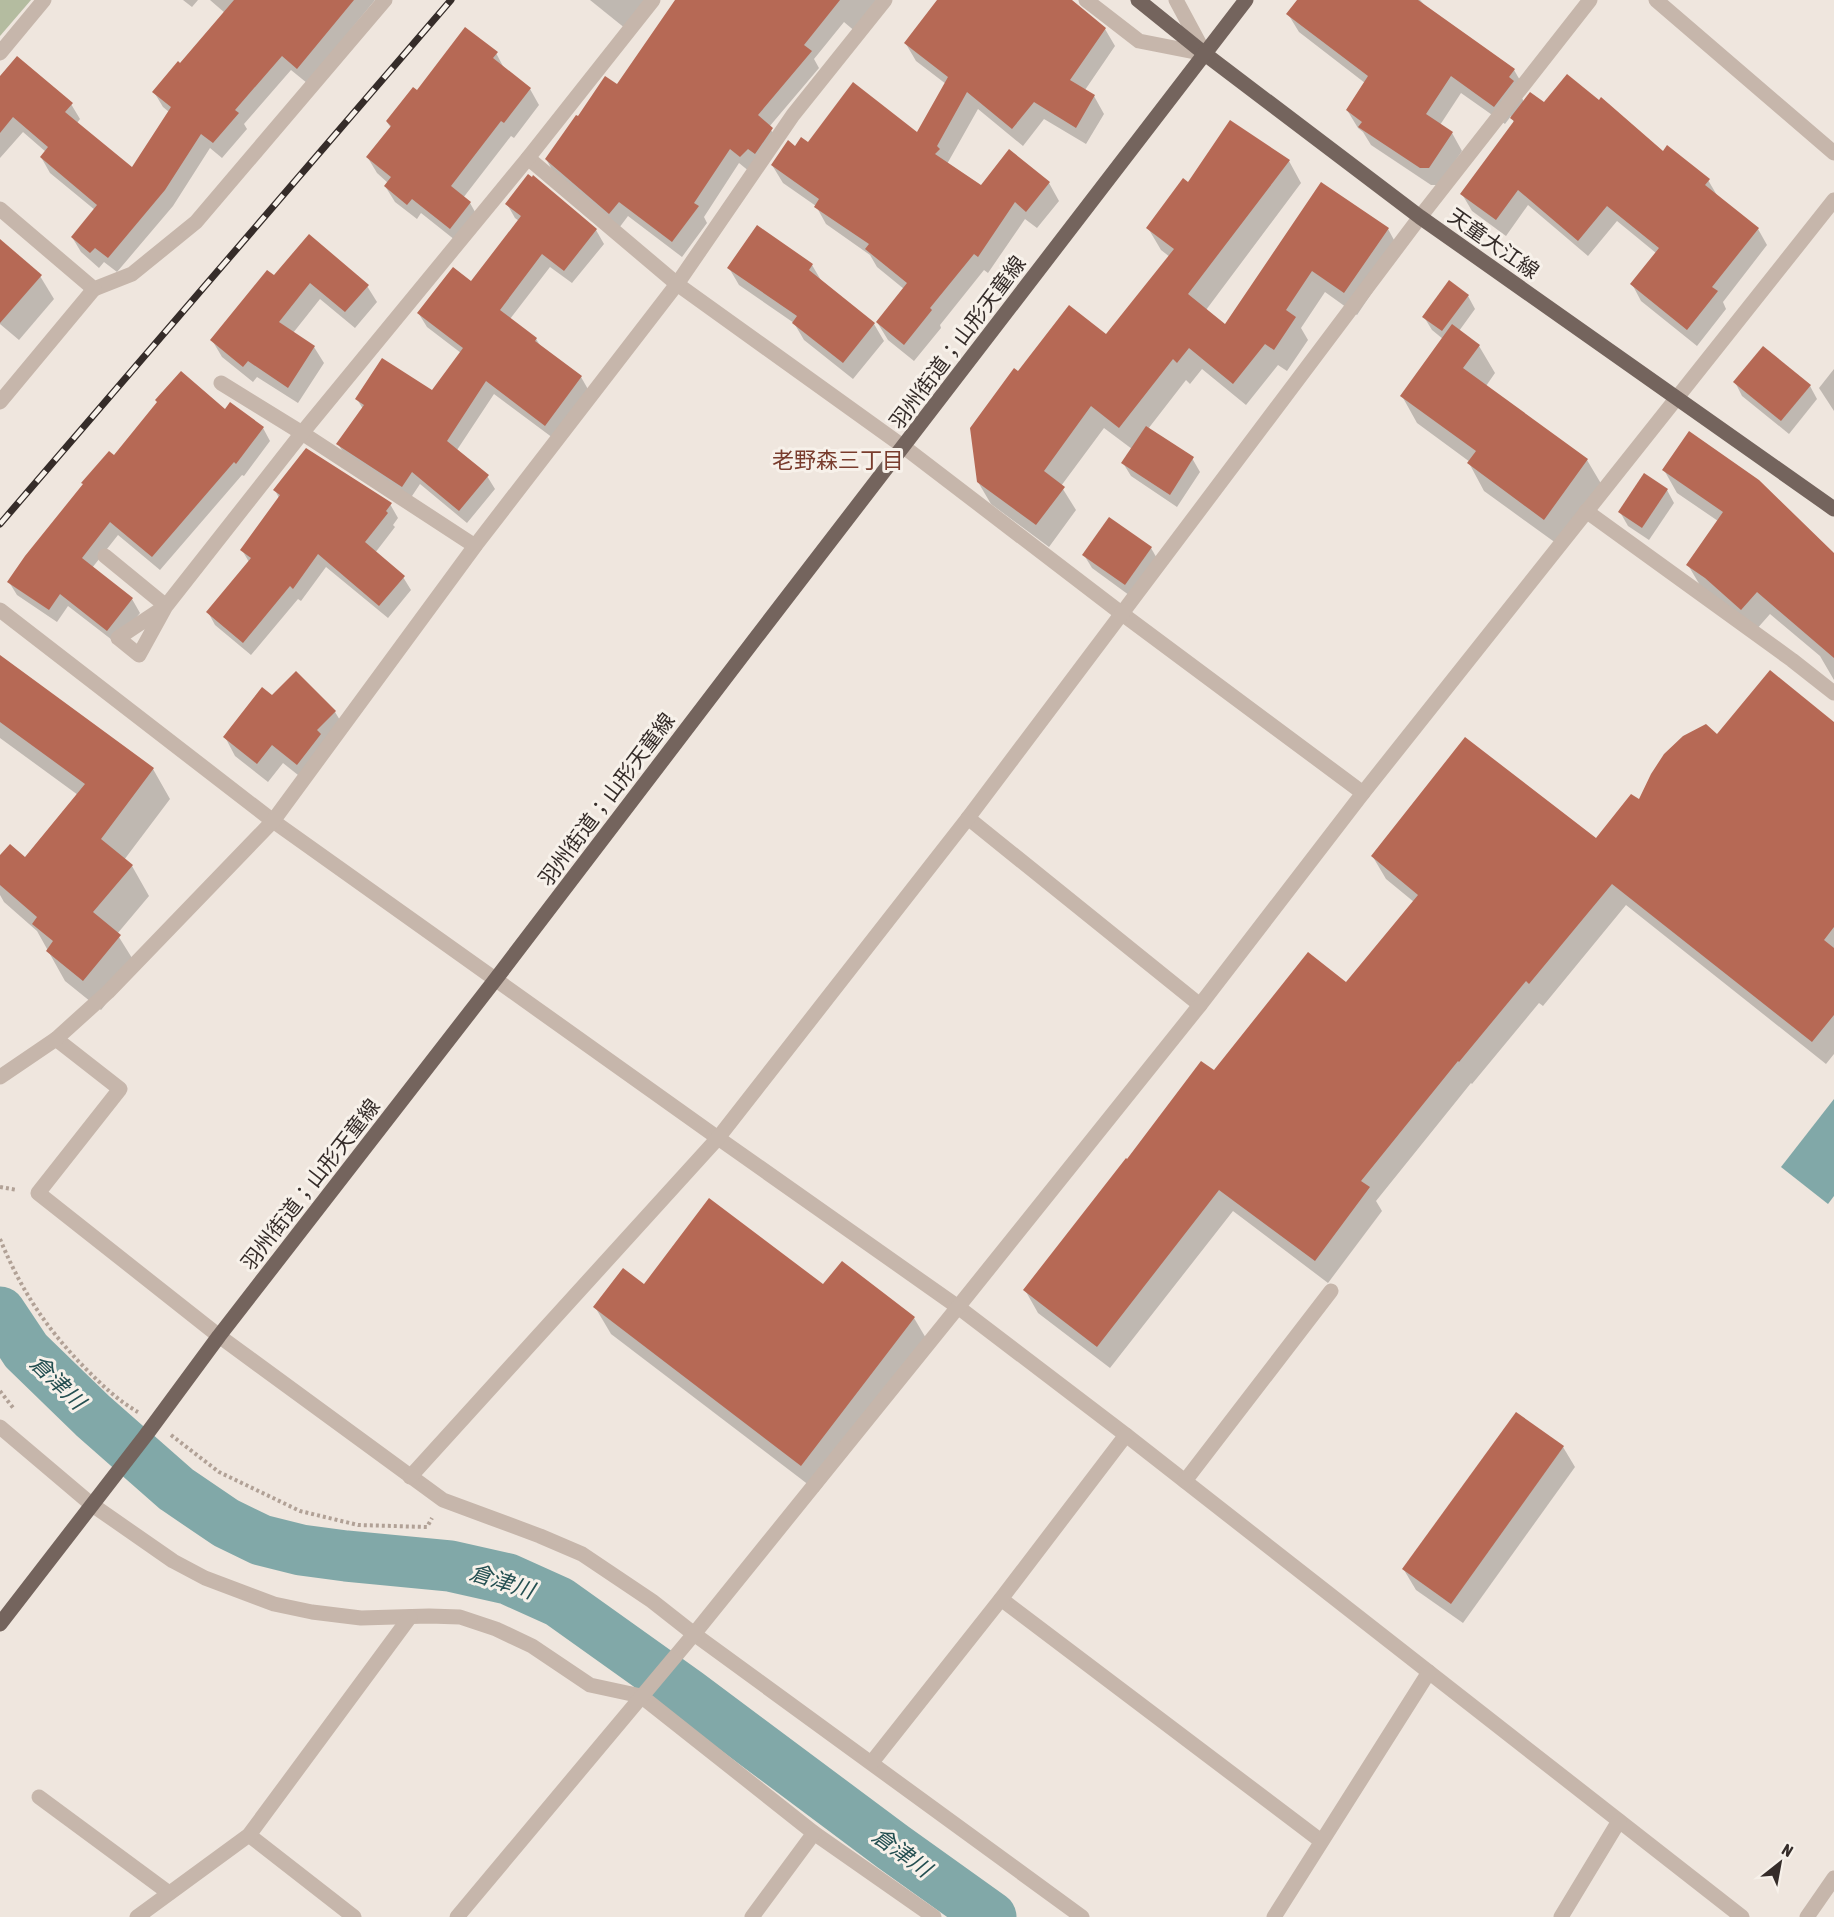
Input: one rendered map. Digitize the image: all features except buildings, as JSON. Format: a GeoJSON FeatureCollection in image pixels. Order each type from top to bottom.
{"type":"FeatureCollection","features":[{"type":"Feature","properties":{"kind":"main road","name":"天童大江線"},"geometry":{"type":"LineString","coordinates":[[1138,0],[1205,54],[1420,217],[1834,509]]}},
{"type":"Feature","properties":{"kind":"main road","name":"羽州街道；山形天童線"},"geometry":{"type":"LineString","coordinates":[[0,1624],[1246,0]]}},
{"type":"Feature","properties":{"kind":"street"},"geometry":{"type":"LineString","coordinates":[[0,53],[44,0]]}},
{"type":"Feature","properties":{"kind":"street"},"geometry":{"type":"LineString","coordinates":[[0,402],[94,290],[132,274],[196,222],[385,0]]}},
{"type":"Feature","properties":{"kind":"street"},"geometry":{"type":"LineString","coordinates":[[105,556],[166,606],[302,433],[528,158],[653,0]]}},
{"type":"Feature","properties":{"kind":"street"},"geometry":{"type":"LineString","coordinates":[[0,1077],[56,1039],[108,993],[273,821],[475,546],[677,284],[793,115],[885,0]]}},
{"type":"Feature","properties":{"kind":"street"},"geometry":{"type":"LineString","coordinates":[[1086,0],[1139,41],[1205,54]]}},
{"type":"Feature","properties":{"kind":"street"},"geometry":{"type":"LineString","coordinates":[[1176,0],[1205,54]]}},
{"type":"Feature","properties":{"kind":"street"},"geometry":{"type":"LineString","coordinates":[[410,1476],[717,1138],[968,818],[1420,217],[1590,0]]}},
{"type":"Feature","properties":{"kind":"street"},"geometry":{"type":"LineString","coordinates":[[1656,0],[1834,153]]}},
{"type":"Feature","properties":{"kind":"street"},"geometry":{"type":"LineString","coordinates":[[528,158],[677,284],[904,447],[1121,613],[1363,793]]}},
{"type":"Feature","properties":{"kind":"street"},"geometry":{"type":"LineString","coordinates":[[457,1917],[694,1634],[958,1307],[1200,1005],[1363,793],[1834,200]]}},
{"type":"Feature","properties":{"kind":"street"},"geometry":{"type":"LineString","coordinates":[[0,208],[94,290]]}},
{"type":"Feature","properties":{"kind":"street"},"geometry":{"type":"LineString","coordinates":[[221,383],[475,546]]}},
{"type":"Feature","properties":{"kind":"street"},"geometry":{"type":"LineString","coordinates":[[1586,512],[1792,660],[1834,693]]}},
{"type":"Feature","properties":{"kind":"street"},"geometry":{"type":"LineString","coordinates":[[0,610],[273,821],[958,1307],[1126,1435],[1742,1917]]}},
{"type":"Feature","properties":{"kind":"street"},"geometry":{"type":"LineString","coordinates":[[968,818],[1200,1005]]}},
{"type":"Feature","properties":{"kind":"street"},"geometry":{"type":"LineString","coordinates":[[56,1039],[120,1089],[38,1193],[219,1336],[443,1500],[531,1532],[582,1554],[652,1601],[1082,1917]]}},
{"type":"Feature","properties":{"kind":"street"},"geometry":{"type":"LineString","coordinates":[[1185,1481],[1331,1291]]}},
{"type":"Feature","properties":{"kind":"street"},"geometry":{"type":"LineString","coordinates":[[0,1427],[173,1561],[205,1578],[274,1604],[312,1612],[361,1617],[460,1617],[496,1629],[532,1646],[590,1685],[641,1696],[814,1833],[934,1917]]}},
{"type":"Feature","properties":{"kind":"street"},"geometry":{"type":"LineString","coordinates":[[872,1762],[1001,1599],[1126,1435]]}},
{"type":"Feature","properties":{"kind":"street"},"geometry":{"type":"LineString","coordinates":[[1001,1599],[1321,1841]]}},
{"type":"Feature","properties":{"kind":"street"},"geometry":{"type":"LineString","coordinates":[[137,1917],[249,1835],[410,1617]]}},
{"type":"Feature","properties":{"kind":"street"},"geometry":{"type":"LineString","coordinates":[[1274,1917],[1429,1672]]}},
{"type":"Feature","properties":{"kind":"street"},"geometry":{"type":"LineString","coordinates":[[39,1797],[169,1893]]}},
{"type":"Feature","properties":{"kind":"street"},"geometry":{"type":"LineString","coordinates":[[1561,1917],[1619,1821]]}},
{"type":"Feature","properties":{"kind":"street"},"geometry":{"type":"LineString","coordinates":[[752,1917],[814,1833]]}},
{"type":"Feature","properties":{"kind":"street"},"geometry":{"type":"LineString","coordinates":[[249,1835],[354,1917]]}},
{"type":"Feature","properties":{"kind":"street"},"geometry":{"type":"LineString","coordinates":[[1807,1917],[1834,1878]]}},
{"type":"Feature","properties":{"kind":"path"},"geometry":{"type":"LineString","coordinates":[[0,1239],[23,1289],[57,1339],[123,1404],[155,1422],[219,1472],[300,1511],[358,1525],[427,1527],[443,1500]]}},
{"type":"Feature","properties":{"kind":"green space"},"geometry":{"type":"Polygon","coordinates":[[[0,0],[31,0],[0,36],[0,0]]]}},
{"type":"Feature","properties":{"kind":"water"},"geometry":{"type":"Polygon","coordinates":[[[1834,1099],[1834,1196],[1828,1204],[1781,1167],[1834,1099]]]}},
{"type":"Feature","properties":{"kind":"waterway","name":"倉津川"},"geometry":{"type":"LineString","coordinates":[[0,1312],[26,1351],[93,1416],[176,1489],[226,1523],[261,1540],[301,1550],[450,1566],[508,1579],[559,1602],[991,1917]]}},
{"type":"Feature","properties":{"kind":"railway"},"geometry":{"type":"LineString","coordinates":[[0,524],[451,0]]}},
{"type":"Feature","properties":{"kind":"district","name":"老野森三丁目"},"geometry":{"type":"Point","coordinates":[838,460]}}]}
